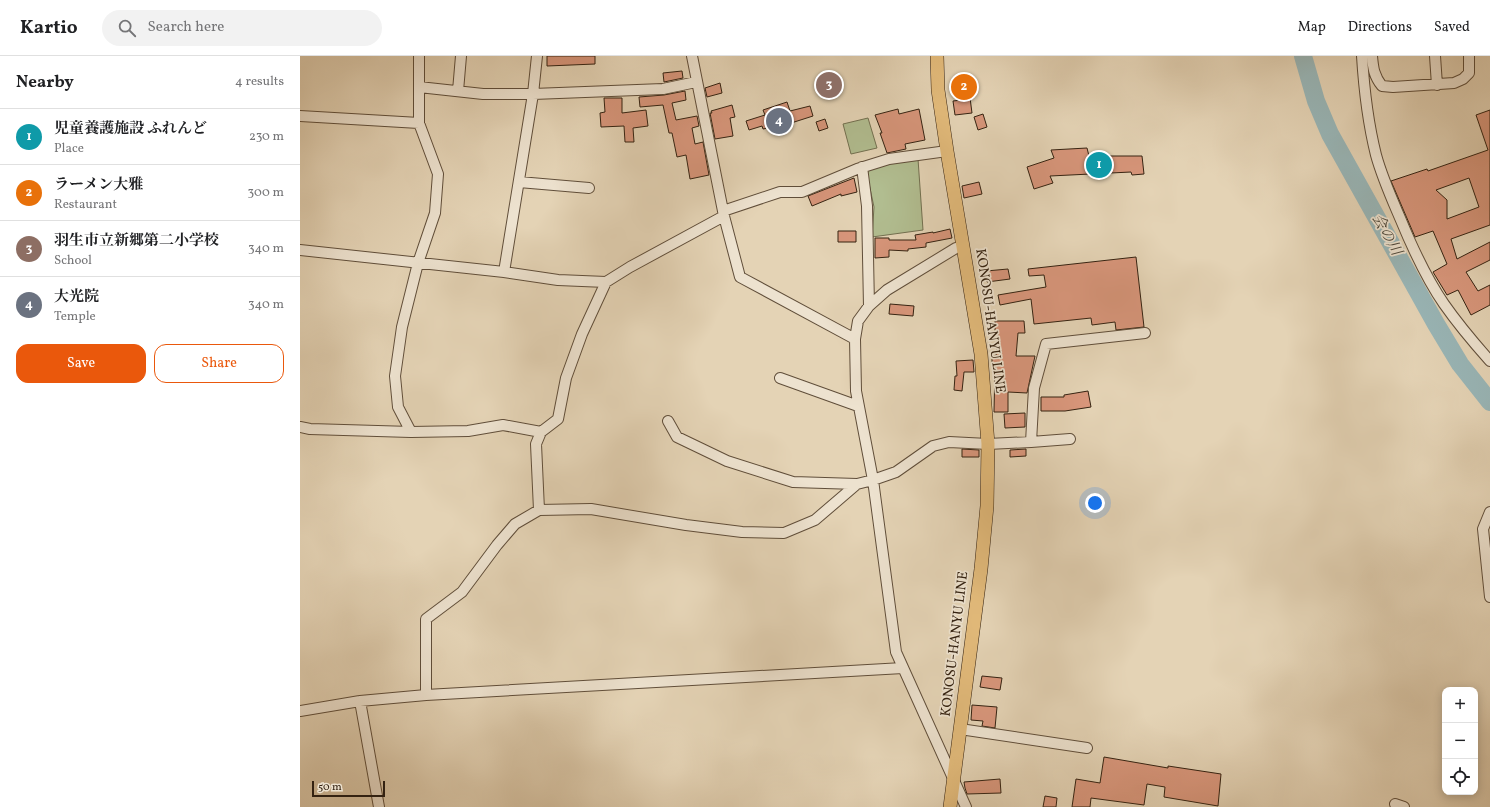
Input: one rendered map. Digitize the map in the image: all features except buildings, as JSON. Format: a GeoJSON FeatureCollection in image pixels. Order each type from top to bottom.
{"type":"FeatureCollection","features":[{"type":"Feature","properties":{"kind":"main road","name":"KONOSU-HANYU LINE"},"geometry":{"type":"LineString","coordinates":[[937,56],[938,90],[946,151],[981,354],[988,444],[987,506],[981,569],[950,807]]}},
{"type":"Feature","properties":{"kind":"street"},"geometry":{"type":"LineString","coordinates":[[411,432],[398,407],[395,376],[402,328],[418,263],[435,213],[438,174],[419,123],[419,56]]}},
{"type":"Feature","properties":{"kind":"street"},"geometry":{"type":"LineString","coordinates":[[458,91],[461,56]]}},
{"type":"Feature","properties":{"kind":"street"},"geometry":{"type":"LineString","coordinates":[[504,272],[538,56]]}},
{"type":"Feature","properties":{"kind":"street"},"geometry":{"type":"LineString","coordinates":[[692,56],[723,213],[740,277],[855,339]]}},
{"type":"Feature","properties":{"kind":"street"},"geometry":{"type":"LineString","coordinates":[[1362,56],[1363,78],[1370,129],[1376,156],[1387,189],[1410,240],[1444,303],[1490,361]]}},
{"type":"Feature","properties":{"kind":"street"},"geometry":{"type":"LineString","coordinates":[[1372,56],[1373,70],[1377,79],[1382,86],[1392,87],[1454,83],[1463,79],[1469,73],[1469,56]]}},
{"type":"Feature","properties":{"kind":"street"},"geometry":{"type":"LineString","coordinates":[[1435,56],[1437,85]]}},
{"type":"Feature","properties":{"kind":"street"},"geometry":{"type":"LineString","coordinates":[[419,87],[483,94],[533,94],[664,89],[696,82]]}},
{"type":"Feature","properties":{"kind":"street"},"geometry":{"type":"LineString","coordinates":[[300,116],[419,123]]}},
{"type":"Feature","properties":{"kind":"street"},"geometry":{"type":"LineString","coordinates":[[539,510],[536,444],[541,432],[558,419],[566,378],[582,334],[606,282],[723,213],[780,192],[802,192],[862,167],[889,159],[946,151]]}},
{"type":"Feature","properties":{"kind":"street"},"geometry":{"type":"LineString","coordinates":[[862,167],[867,206],[869,306]]}},
{"type":"Feature","properties":{"kind":"street"},"geometry":{"type":"LineString","coordinates":[[519,182],[589,188]]}},
{"type":"Feature","properties":{"kind":"street"},"geometry":{"type":"LineString","coordinates":[[963,246],[956,248],[887,290],[869,306],[858,321],[855,339],[856,391],[872,480],[896,652],[966,807]]}},
{"type":"Feature","properties":{"kind":"street"},"geometry":{"type":"LineString","coordinates":[[300,250],[504,272],[558,280],[606,282]]}},
{"type":"Feature","properties":{"kind":"street"},"geometry":{"type":"LineString","coordinates":[[1031,442],[1034,388],[1046,344],[1145,333]]}},
{"type":"Feature","properties":{"kind":"street"},"geometry":{"type":"LineString","coordinates":[[780,378],[858,406]]}},
{"type":"Feature","properties":{"kind":"street"},"geometry":{"type":"LineString","coordinates":[[668,421],[677,438],[727,461],[793,482],[857,484],[896,472],[932,446],[949,442],[988,444],[1070,438]]}},
{"type":"Feature","properties":{"kind":"street"},"geometry":{"type":"LineString","coordinates":[[300,427],[310,429],[411,432],[468,431],[503,425],[541,432]]}},
{"type":"Feature","properties":{"kind":"street"},"geometry":{"type":"LineString","coordinates":[[426,695],[426,619],[462,592],[497,545],[515,524],[539,510],[591,509],[686,525],[742,532],[784,533],[815,520],[857,484]]}},
{"type":"Feature","properties":{"kind":"street"},"geometry":{"type":"LineString","coordinates":[[1490,512],[1483,529],[1490,596]]}},
{"type":"Feature","properties":{"kind":"street"},"geometry":{"type":"LineString","coordinates":[[300,711],[360,701],[426,695],[903,668]]}},
{"type":"Feature","properties":{"kind":"street"},"geometry":{"type":"LineString","coordinates":[[360,701],[379,807]]}},
{"type":"Feature","properties":{"kind":"street"},"geometry":{"type":"LineString","coordinates":[[960,729],[1087,748]]}},
{"type":"Feature","properties":{"kind":"green space"},"geometry":{"type":"Polygon","coordinates":[[[868,118],[877,148],[851,154],[843,124],[868,118]]]}},
{"type":"Feature","properties":{"kind":"green space"},"geometry":{"type":"Polygon","coordinates":[[[918,159],[923,230],[872,237],[874,207],[868,179],[868,168],[887,162],[918,159]]]}},
{"type":"Feature","properties":{"kind":"waterway","name":"会の川"},"geometry":{"type":"LineString","coordinates":[[1303,56],[1316,101],[1330,134],[1436,324],[1460,364],[1490,402]]}},
{"type":"Feature","properties":{"kind":"place","name":"羽生市立新郷第二小学校"},"geometry":{"type":"Point","coordinates":[829,85]}},
{"type":"Feature","properties":{"kind":"place","name":"ラーメン大雅"},"geometry":{"type":"Point","coordinates":[964,87]}},
{"type":"Feature","properties":{"kind":"place","name":"大光院"},"geometry":{"type":"Point","coordinates":[779,121]}},
{"type":"Feature","properties":{"kind":"place","name":"児童養護施設 ふれんど"},"geometry":{"type":"Point","coordinates":[1099,165]}}]}
